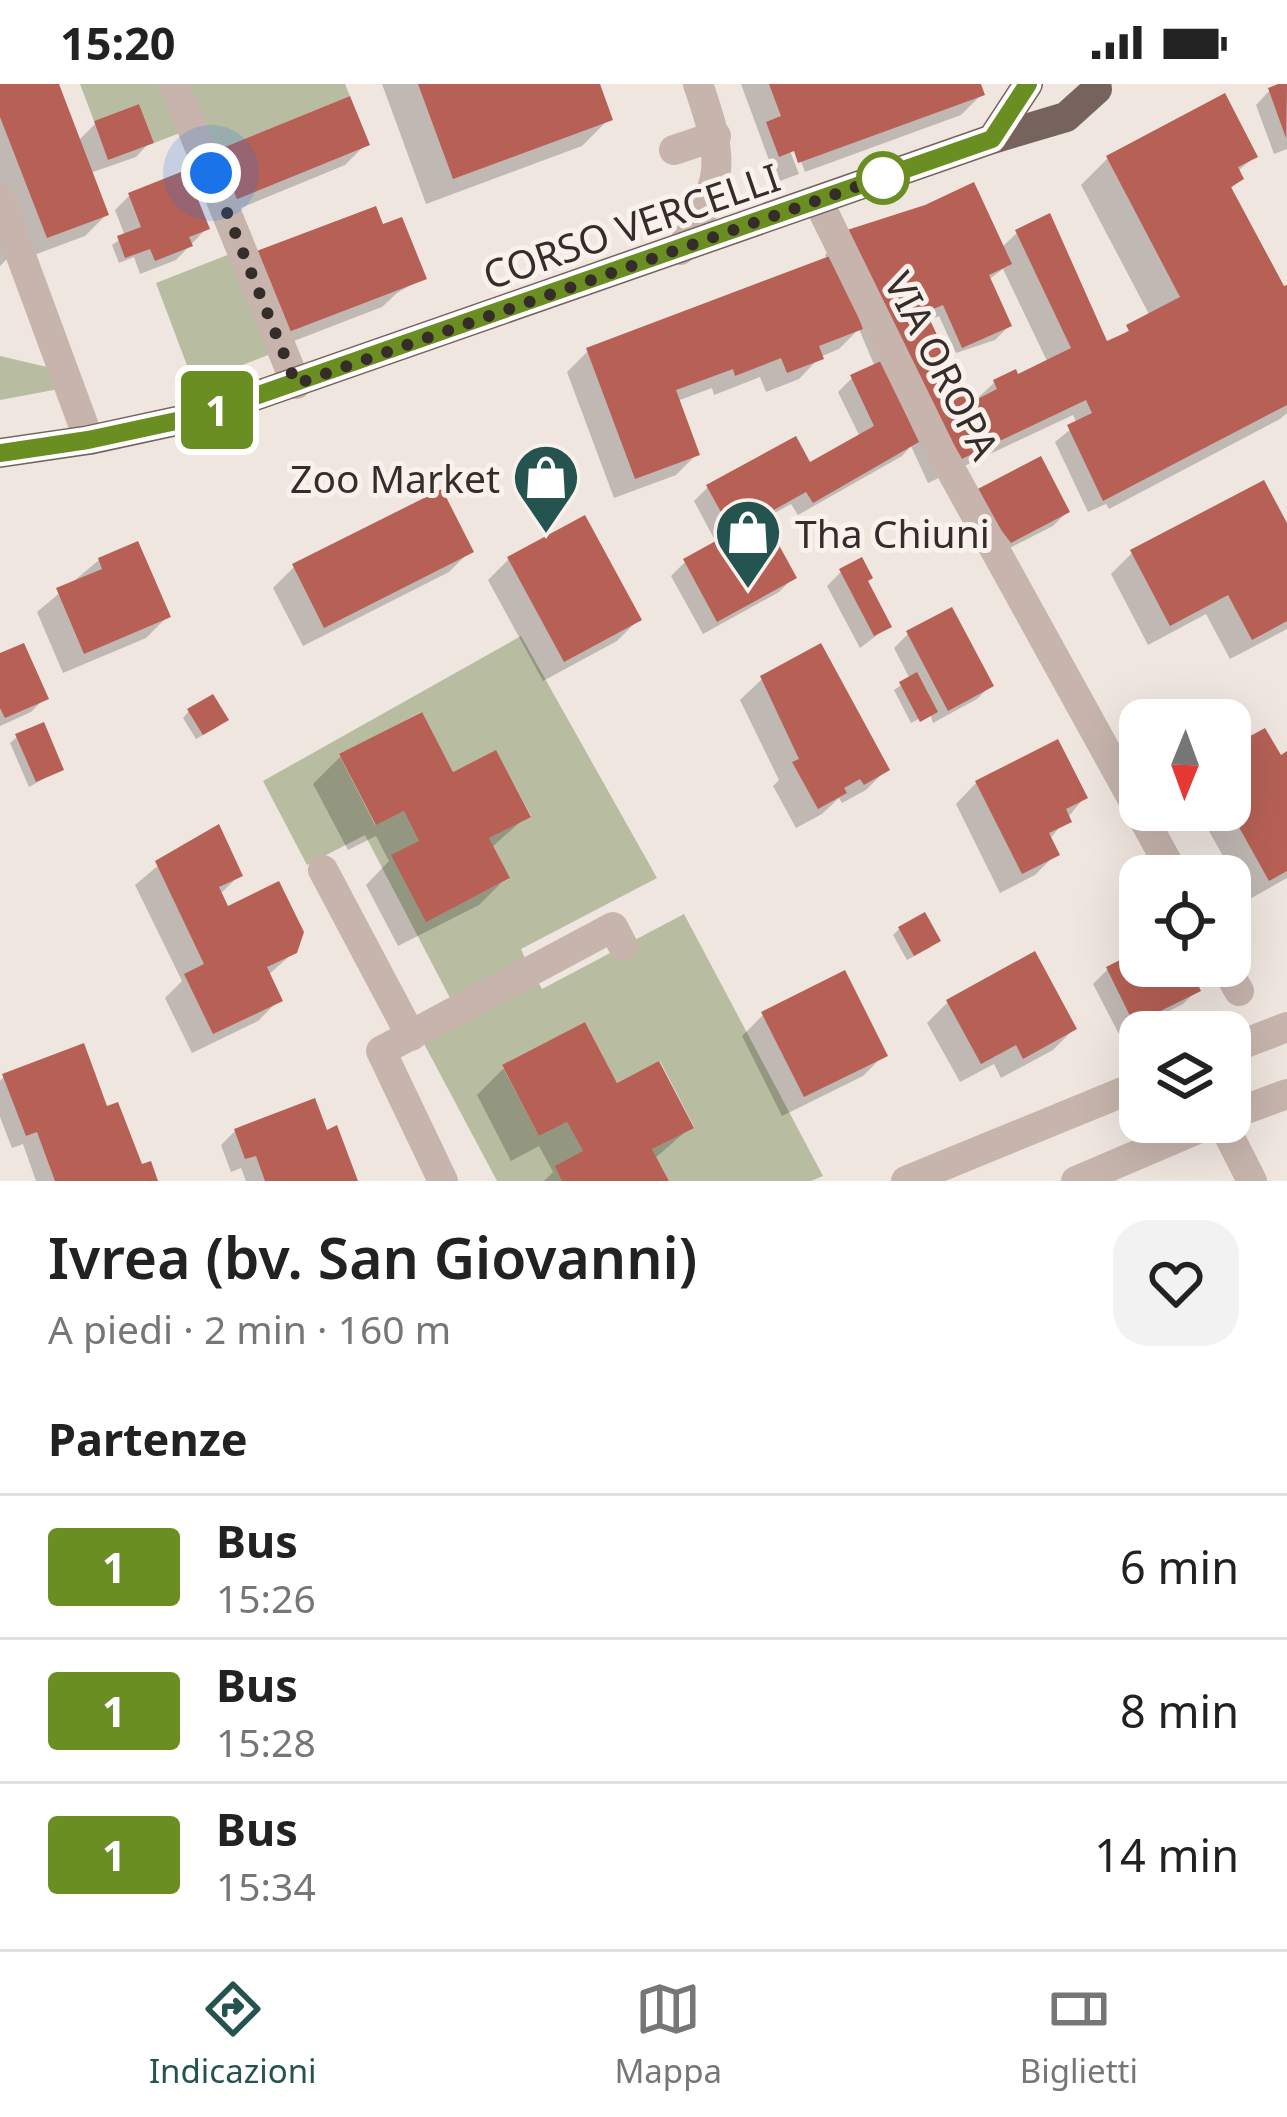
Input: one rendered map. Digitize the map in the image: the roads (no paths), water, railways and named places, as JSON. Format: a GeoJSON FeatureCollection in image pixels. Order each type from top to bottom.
{"type":"FeatureCollection","features":[{"type":"Feature","properties":{"kind":"main road"},"geometry":{"type":"LineString","coordinates":[[992,139],[1028,84]]}},
{"type":"Feature","properties":{"kind":"main road"},"geometry":{"type":"LineString","coordinates":[[1064,84],[1109,86]]}},
{"type":"Feature","properties":{"kind":"main road","name":"CORSO VERCELLI"},"geometry":{"type":"LineString","coordinates":[[0,453],[173,423],[296,384],[1066,117],[1109,86]]}},
{"type":"Feature","properties":{"kind":"street"},"geometry":{"type":"LineString","coordinates":[[174,84],[296,384]]}},
{"type":"Feature","properties":{"kind":"street"},"geometry":{"type":"LineString","coordinates":[[680,250],[708,206],[720,156],[698,84]]}},
{"type":"Feature","properties":{"kind":"street"},"geometry":{"type":"LineString","coordinates":[[674,150],[716,136]]}},
{"type":"Feature","properties":{"kind":"street"},"geometry":{"type":"LineString","coordinates":[[0,199],[88,440]]}},
{"type":"Feature","properties":{"kind":"street","name":"VIA OROPA"},"geometry":{"type":"LineString","coordinates":[[818,201],[941,452],[1163,855]]}},
{"type":"Feature","properties":{"kind":"street"},"geometry":{"type":"LineString","coordinates":[[323,870],[411,1036]]}},
{"type":"Feature","properties":{"kind":"street"},"geometry":{"type":"LineString","coordinates":[[443,1181],[381,1051],[613,927],[623,946]]}},
{"type":"Feature","properties":{"kind":"street"},"geometry":{"type":"LineString","coordinates":[[1251,1041],[1287,1027]]}},
{"type":"Feature","properties":{"kind":"street"},"geometry":{"type":"LineString","coordinates":[[906,1181],[1119,1094]]}},
{"type":"Feature","properties":{"kind":"street"},"geometry":{"type":"LineString","coordinates":[[1251,1107],[1287,1094]]}},
{"type":"Feature","properties":{"kind":"street"},"geometry":{"type":"LineString","coordinates":[[1076,1181],[1167,1143]]}},
{"type":"Feature","properties":{"kind":"street"},"geometry":{"type":"LineString","coordinates":[[1230,1143],[1252,1181]]}},
{"type":"Feature","properties":{"kind":"place","name":"Zoo Market"},"geometry":{"type":"Point","coordinates":[546,536]}},
{"type":"Feature","properties":{"kind":"place","name":"Tha Chiuni"},"geometry":{"type":"Point","coordinates":[748,591]}}]}
